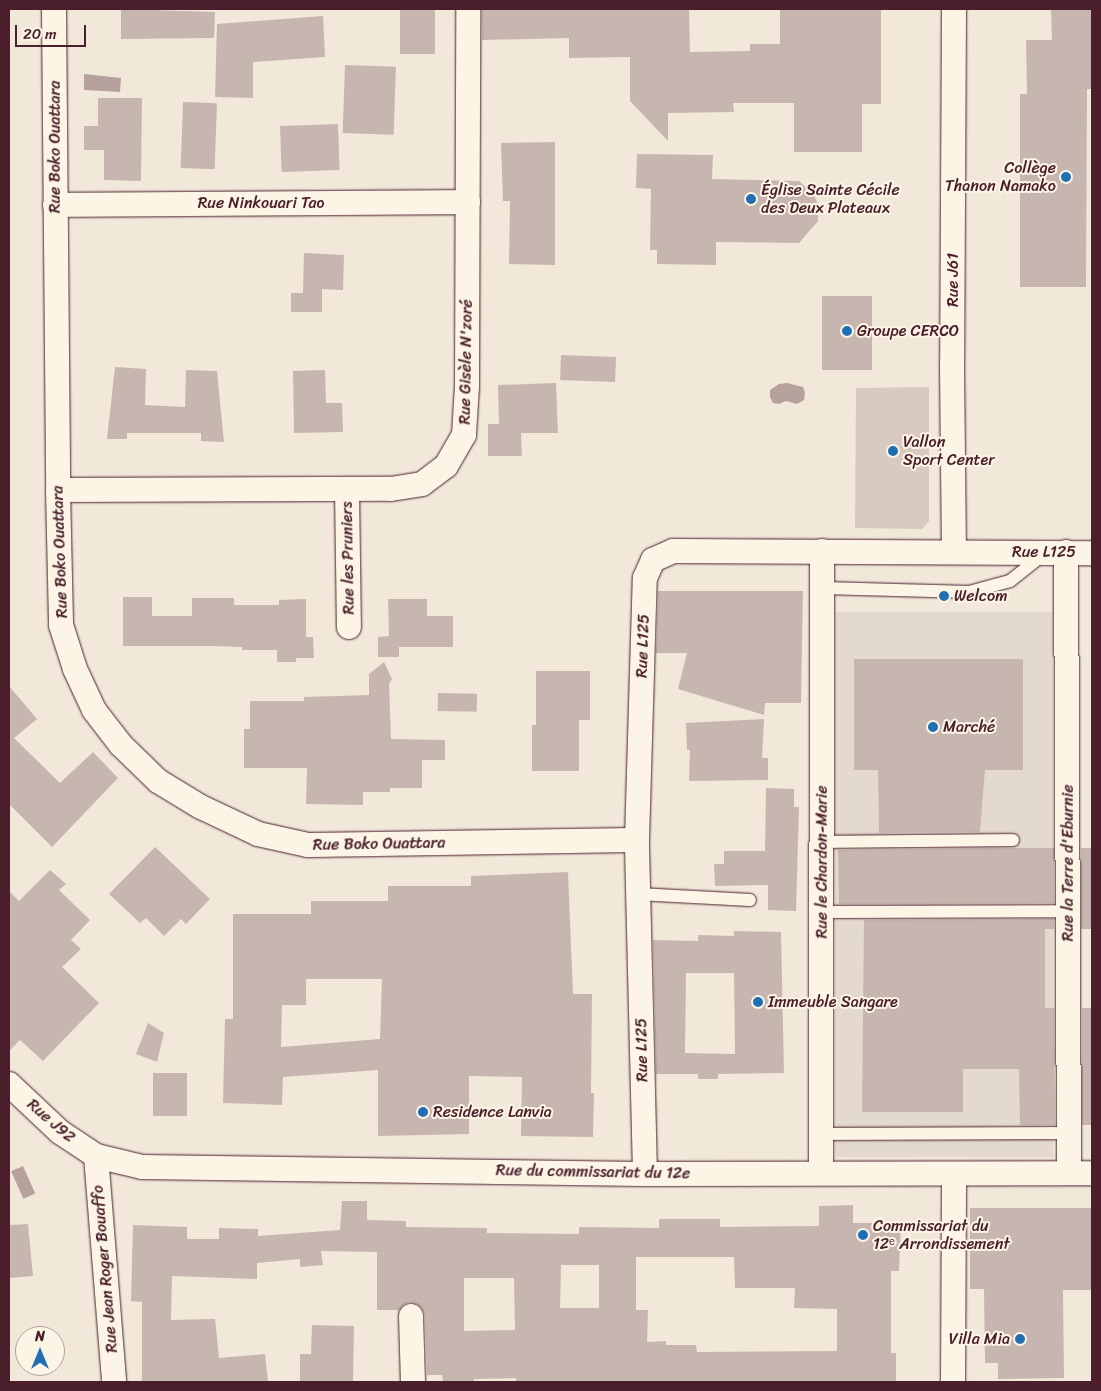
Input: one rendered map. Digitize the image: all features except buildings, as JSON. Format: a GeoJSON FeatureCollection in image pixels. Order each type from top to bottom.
{"type":"FeatureCollection","features":[{"type":"Feature","properties":{"kind":"street","name":"Rue Boko Ouattara"},"geometry":{"type":"LineString","coordinates":[[54,9],[61,625],[75,669],[94,710],[121,745],[158,781],[201,808],[258,834],[308,846],[637,840]]}},
{"type":"Feature","properties":{"kind":"street","name":"Rue Gisèle N'zoré"},"geometry":{"type":"LineString","coordinates":[[58,490],[391,489],[422,484],[446,466],[464,436],[467,386],[468,9]]}},
{"type":"Feature","properties":{"kind":"street","name":"Rue J61"},"geometry":{"type":"LineString","coordinates":[[954,9],[952,365],[954,551]]}},
{"type":"Feature","properties":{"kind":"street","name":"Rue Ninkouari Tao"},"geometry":{"type":"LineString","coordinates":[[55,205],[468,202]]}},
{"type":"Feature","properties":{"kind":"street","name":"Rue les Pruniers"},"geometry":{"type":"LineString","coordinates":[[347,489],[349,627]]}},
{"type":"Feature","properties":{"kind":"street","name":"Rue L125"},"geometry":{"type":"LineString","coordinates":[[646,1174],[637,840],[646,578],[653,560],[673,551],[1092,553]]}},
{"type":"Feature","properties":{"kind":"street","name":"Rue le Chardon-Marie"},"geometry":{"type":"LineString","coordinates":[[821,1173],[822,551]]}},
{"type":"Feature","properties":{"kind":"street","name":"Rue la Terre d'Eburnie"},"geometry":{"type":"LineString","coordinates":[[1056,552],[1068,911],[1069,1133],[1081,1173]]}},
{"type":"Feature","properties":{"kind":"street","name":"Rue J92"},"geometry":{"type":"LineString","coordinates":[[9,1084],[60,1132],[96,1156]]}},
{"type":"Feature","properties":{"kind":"street","name":"Rue du commissariat du 12e"},"geometry":{"type":"LineString","coordinates":[[96,1156],[142,1167],[646,1174],[1081,1173]]}},
{"type":"Feature","properties":{"kind":"street","name":"Rue Jean Roger Bouaffo"},"geometry":{"type":"LineString","coordinates":[[96,1156],[114,1382]]}},
{"type":"Feature","properties":{"kind":"street"},"geometry":{"type":"LineString","coordinates":[[953,1382],[954,1174]]}},
{"type":"Feature","properties":{"kind":"street"},"geometry":{"type":"LineString","coordinates":[[411,1316],[412,1382]]}},
{"type":"Feature","properties":{"kind":"lane"},"geometry":{"type":"LineString","coordinates":[[823,588],[969,592],[1010,581],[1056,552]]}},
{"type":"Feature","properties":{"kind":"lane"},"geometry":{"type":"LineString","coordinates":[[822,842],[1013,840]]}},
{"type":"Feature","properties":{"kind":"lane"},"geometry":{"type":"LineString","coordinates":[[638,894],[750,900]]}},
{"type":"Feature","properties":{"kind":"lane"},"geometry":{"type":"LineString","coordinates":[[822,912],[1068,911]]}},
{"type":"Feature","properties":{"kind":"lane"},"geometry":{"type":"LineString","coordinates":[[822,1134],[1069,1133]]}},
{"type":"Feature","properties":{"kind":"shaded area"},"geometry":{"type":"Polygon","coordinates":[[[84,74],[121,78],[120,92],[84,90],[84,74]]]}},
{"type":"Feature","properties":{"kind":"shaded area"},"geometry":{"type":"Polygon","coordinates":[[[787,383],[803,387],[805,393],[804,400],[797,404],[786,401],[779,404],[773,403],[770,397],[770,390],[779,384],[787,383]]]}},
{"type":"Feature","properties":{"kind":"shaded area","name":"Vallon Sport Center"},"geometry":{"type":"Polygon","coordinates":[[[929,387],[929,521],[922,529],[855,528],[856,388],[929,387]]]}},
{"type":"Feature","properties":{"kind":"shaded area"},"geometry":{"type":"Polygon","coordinates":[[[835,612],[1053,612],[1053,1157],[835,1157],[835,612]]]}},
{"type":"Feature","properties":{"kind":"shaded area"},"geometry":{"type":"Polygon","coordinates":[[[23,1166],[35,1193],[23,1199],[11,1171],[23,1166]]]}},
{"type":"Feature","properties":{"kind":"place","name":"Collège Thanon Namako"},"geometry":{"type":"Point","coordinates":[1066,177]}},
{"type":"Feature","properties":{"kind":"place","name":"Église Sainte Cécile des Deux Plateaux"},"geometry":{"type":"Point","coordinates":[751,199]}},
{"type":"Feature","properties":{"kind":"place","name":"Groupe CERCO"},"geometry":{"type":"Point","coordinates":[847,331]}},
{"type":"Feature","properties":{"kind":"place","name":"Vallon Sport Center"},"geometry":{"type":"Point","coordinates":[893,451]}},
{"type":"Feature","properties":{"kind":"place","name":"Welcom"},"geometry":{"type":"Point","coordinates":[944,596]}},
{"type":"Feature","properties":{"kind":"place","name":"Marché"},"geometry":{"type":"Point","coordinates":[933,727]}},
{"type":"Feature","properties":{"kind":"place","name":"Immeuble Sangare"},"geometry":{"type":"Point","coordinates":[758,1002]}},
{"type":"Feature","properties":{"kind":"place","name":"Residence Lanvia"},"geometry":{"type":"Point","coordinates":[423,1112]}},
{"type":"Feature","properties":{"kind":"place","name":"Commissariat du 12ᵉ Arrondissement"},"geometry":{"type":"Point","coordinates":[863,1235]}},
{"type":"Feature","properties":{"kind":"place","name":"Villa Mia"},"geometry":{"type":"Point","coordinates":[1020,1339]}}]}
